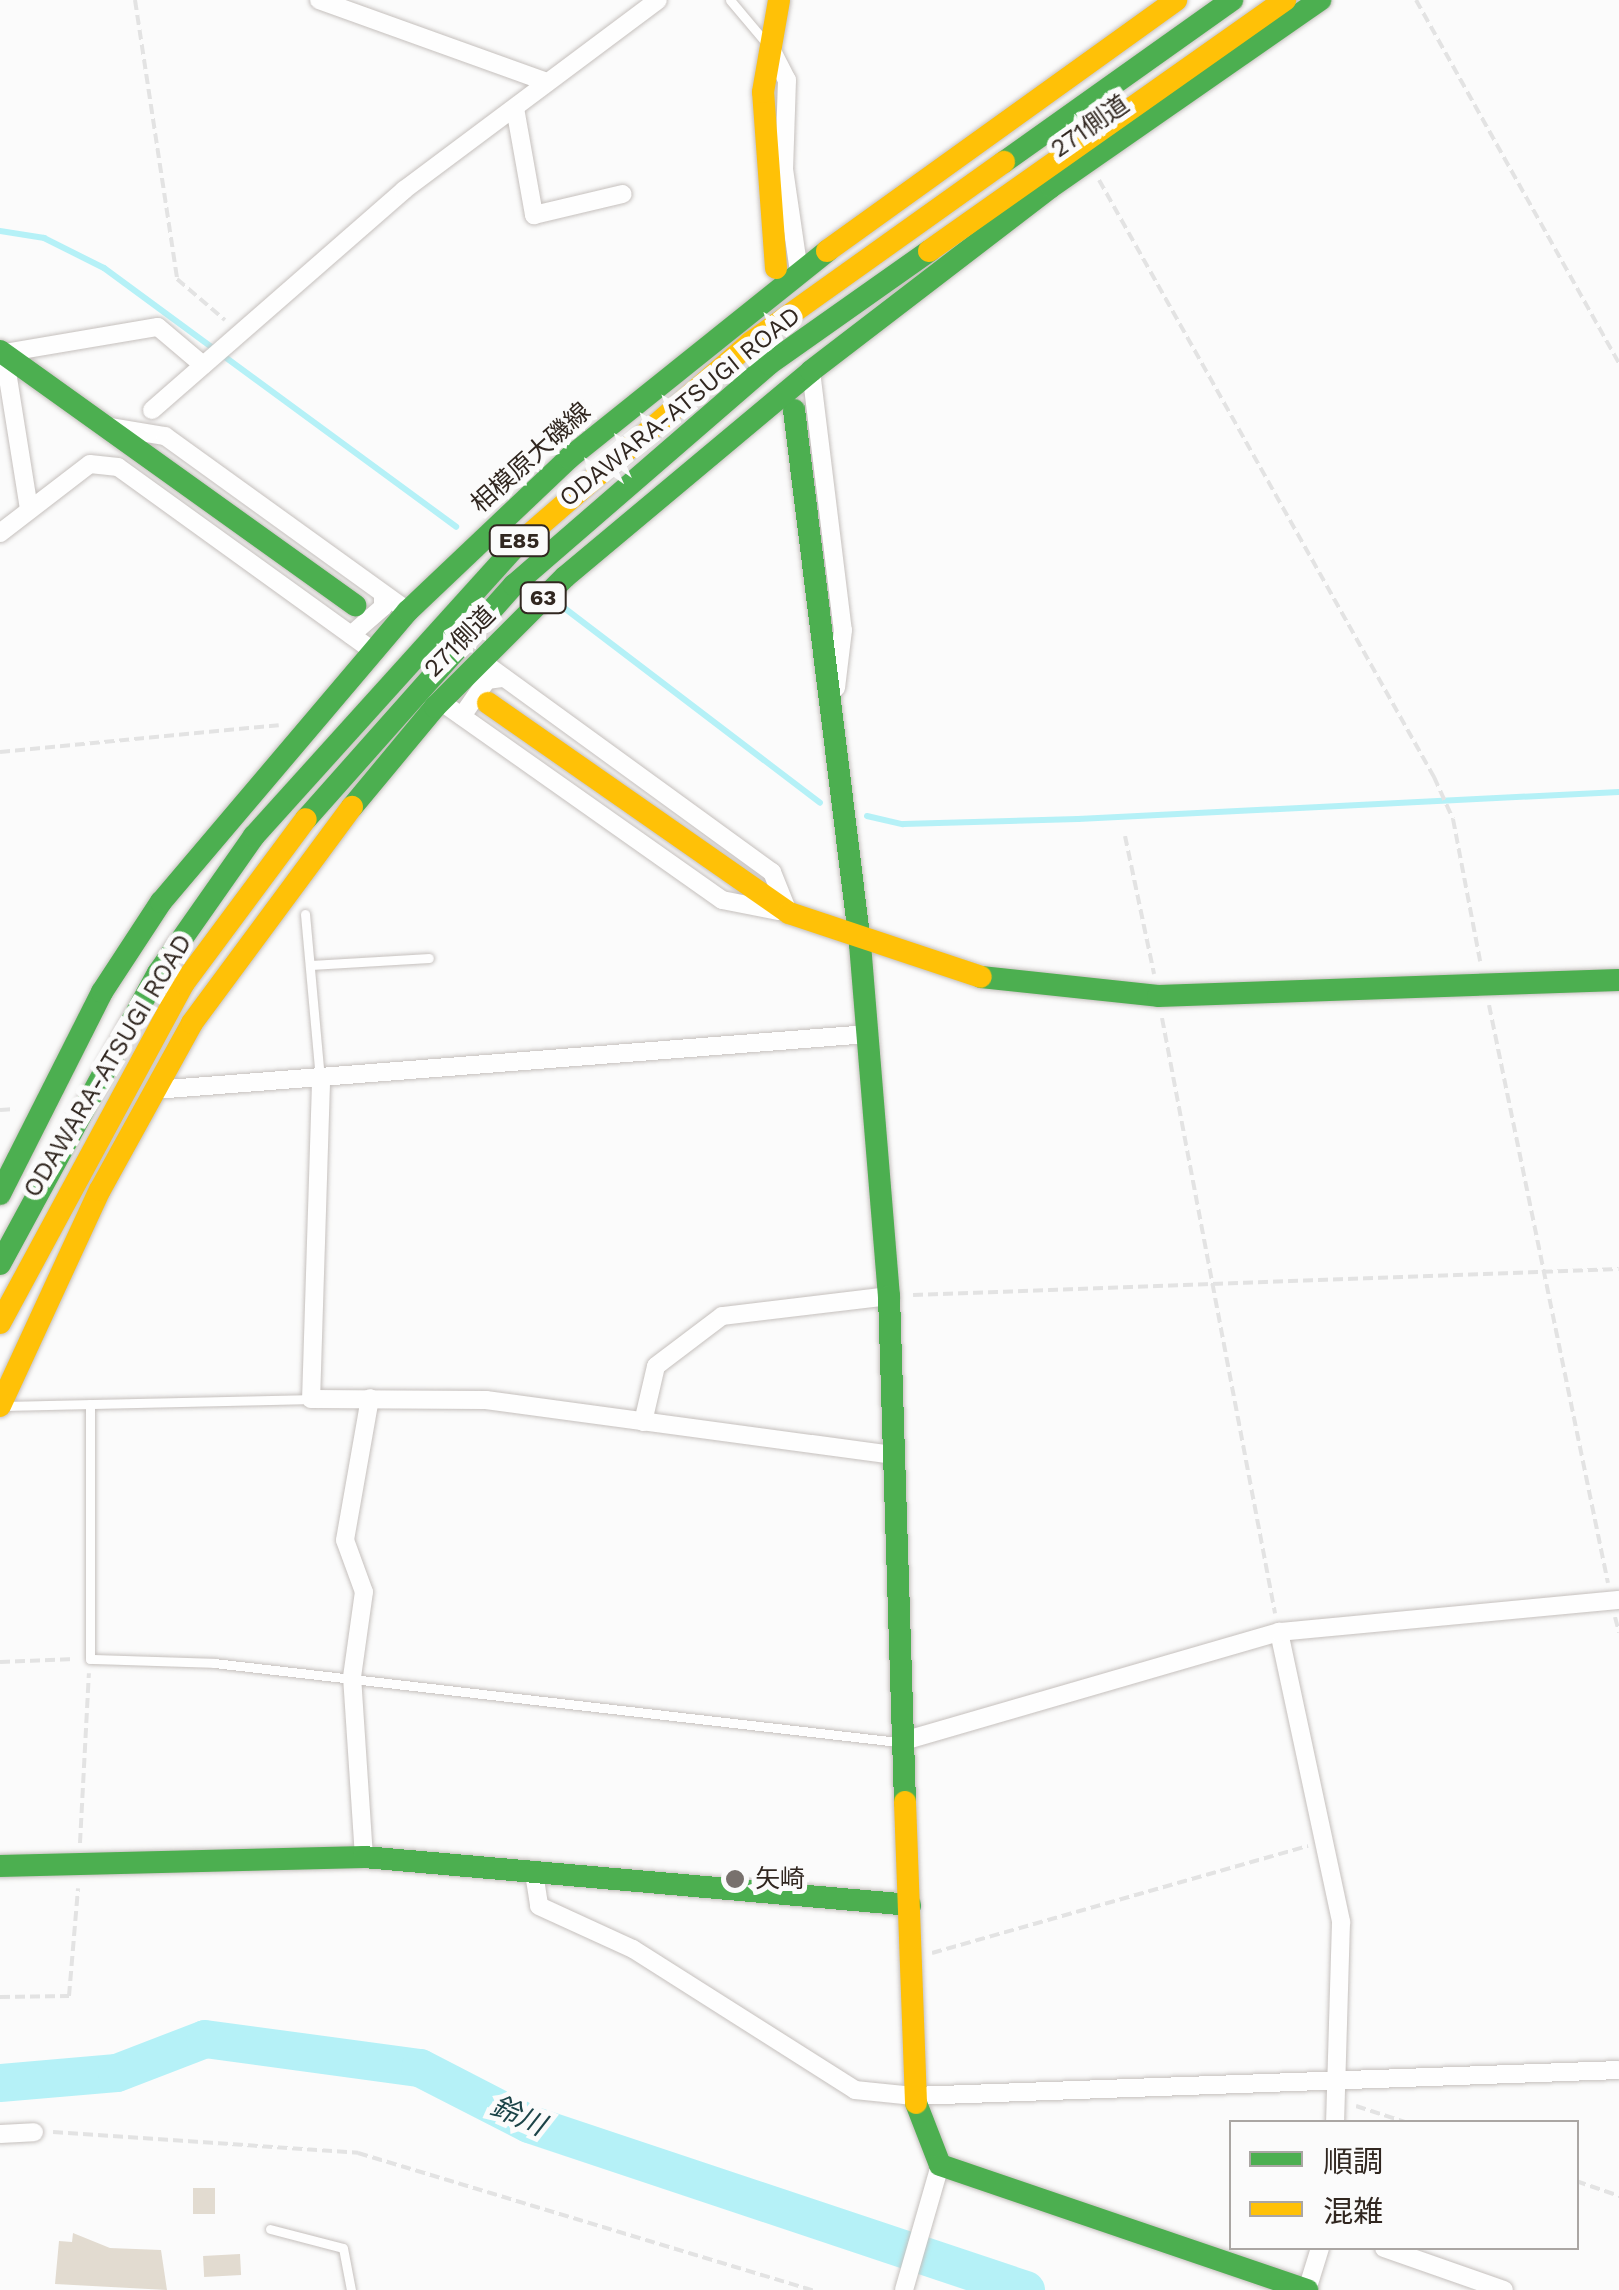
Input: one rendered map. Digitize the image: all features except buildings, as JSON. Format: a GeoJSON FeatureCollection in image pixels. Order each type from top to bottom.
{"type":"FeatureCollection","features":[{"type":"Feature","properties":{"kind":"main road"},"geometry":{"type":"LineString","coordinates":[[779,0],[763,131],[787,270]]}},
{"type":"Feature","properties":{"kind":"main road","name":"相模原大磯線"},"geometry":{"type":"LineString","coordinates":[[0,1194],[102,992],[206,844],[408,611],[569,458],[787,270],[1176,0]]}},
{"type":"Feature","properties":{"kind":"main road","name":"ODAWARA-ATSUGI ROAD"},"geometry":{"type":"LineString","coordinates":[[0,1264],[130,1019],[243,851],[490,568],[750,343],[1232,0]]}},
{"type":"Feature","properties":{"kind":"main road","name":"ODAWARA-ATSUGI ROAD"},"geometry":{"type":"LineString","coordinates":[[0,1323],[184,982],[278,850],[514,584],[769,364],[1285,0]]}},
{"type":"Feature","properties":{"kind":"main road","name":"271側道"},"geometry":{"type":"LineString","coordinates":[[0,1406],[155,1090],[244,946],[440,701],[616,532],[811,371],[1089,161],[1320,0]]}},
{"type":"Feature","properties":{"kind":"main road"},"geometry":{"type":"LineString","coordinates":[[2,352],[355,606]]}},
{"type":"Feature","properties":{"kind":"main road"},"geometry":{"type":"LineString","coordinates":[[794,410],[860,944],[889,1296],[900,1742],[913,1958],[914,2096],[940,2165],[1307,2290]]}},
{"type":"Feature","properties":{"kind":"main road"},"geometry":{"type":"LineString","coordinates":[[488,703],[789,913],[860,944],[1005,983],[1158,996],[1619,980]]}},
{"type":"Feature","properties":{"kind":"main road"},"geometry":{"type":"LineString","coordinates":[[0,1866],[364,1857],[910,1905]]}},
{"type":"Feature","properties":{"kind":"street"},"geometry":{"type":"LineString","coordinates":[[319,0],[546,82]]}},
{"type":"Feature","properties":{"kind":"street"},"geometry":{"type":"LineString","coordinates":[[152,410],[235,336],[546,82],[658,0]]}},
{"type":"Feature","properties":{"kind":"street"},"geometry":{"type":"LineString","coordinates":[[515,108],[534,215],[624,194]]}},
{"type":"Feature","properties":{"kind":"street"},"geometry":{"type":"LineString","coordinates":[[29,508],[2,352],[158,327],[208,360]]}},
{"type":"Feature","properties":{"kind":"street"},"geometry":{"type":"LineString","coordinates":[[811,371],[843,630],[833,720]]}},
{"type":"Feature","properties":{"kind":"street"},"geometry":{"type":"LineString","coordinates":[[106,427],[165,436],[408,611]]}},
{"type":"Feature","properties":{"kind":"street"},"geometry":{"type":"LineString","coordinates":[[0,533],[90,464],[118,467],[372,650]]}},
{"type":"Feature","properties":{"kind":"street"},"geometry":{"type":"LineString","coordinates":[[351,635],[383,607],[384,594]]}},
{"type":"Feature","properties":{"kind":"street"},"geometry":{"type":"LineString","coordinates":[[480,660],[772,872],[789,913]]}},
{"type":"Feature","properties":{"kind":"street"},"geometry":{"type":"LineString","coordinates":[[462,716],[486,680],[504,678]]}},
{"type":"Feature","properties":{"kind":"street"},"geometry":{"type":"LineString","coordinates":[[440,701],[722,900],[789,913]]}},
{"type":"Feature","properties":{"kind":"street"},"geometry":{"type":"LineString","coordinates":[[155,1090],[320,1083],[868,1034]]}},
{"type":"Feature","properties":{"kind":"street"},"geometry":{"type":"LineString","coordinates":[[320,1083],[311,1399],[486,1400],[892,1455]]}},
{"type":"Feature","properties":{"kind":"street"},"geometry":{"type":"LineString","coordinates":[[643,1422],[656,1366],[722,1316],[889,1296]]}},
{"type":"Feature","properties":{"kind":"street"},"geometry":{"type":"LineString","coordinates":[[364,1857],[352,1677],[364,1592],[346,1517],[370,1398]]}},
{"type":"Feature","properties":{"kind":"street"},"geometry":{"type":"LineString","coordinates":[[900,1742],[1279,1632],[1615,1600]]}},
{"type":"Feature","properties":{"kind":"street"},"geometry":{"type":"LineString","coordinates":[[1279,1632],[1341,1922],[1336,2120]]}},
{"type":"Feature","properties":{"kind":"street"},"geometry":{"type":"LineString","coordinates":[[534,1873],[539,1906],[633,1949],[832,2083],[914,2096],[1340,2076],[1619,2070]]}},
{"type":"Feature","properties":{"kind":"street"},"geometry":{"type":"LineString","coordinates":[[0,2134],[34,2132]]}},
{"type":"Feature","properties":{"kind":"street"},"geometry":{"type":"LineString","coordinates":[[904,2290],[940,2165]]}},
{"type":"Feature","properties":{"kind":"street"},"geometry":{"type":"LineString","coordinates":[[1307,2290],[1319,2250]]}},
{"type":"Feature","properties":{"kind":"street"},"geometry":{"type":"LineString","coordinates":[[1390,2250],[1504,2290]]}},
{"type":"Feature","properties":{"kind":"lane"},"geometry":{"type":"LineString","coordinates":[[730,0],[771,48]]}},
{"type":"Feature","properties":{"kind":"lane"},"geometry":{"type":"LineString","coordinates":[[305,914],[320,1083]]}},
{"type":"Feature","properties":{"kind":"lane"},"geometry":{"type":"LineString","coordinates":[[310,966],[430,958]]}},
{"type":"Feature","properties":{"kind":"lane"},"geometry":{"type":"LineString","coordinates":[[0,1406],[311,1399]]}},
{"type":"Feature","properties":{"kind":"lane"},"geometry":{"type":"LineString","coordinates":[[90,1404],[90,1659],[352,1677],[900,1742]]}},
{"type":"Feature","properties":{"kind":"lane"},"geometry":{"type":"LineString","coordinates":[[270,2229],[343,2248],[352,2290]]}},
{"type":"Feature","properties":{"kind":"path"},"geometry":{"type":"LineString","coordinates":[[135,0],[177,279],[235,336]]}},
{"type":"Feature","properties":{"kind":"path"},"geometry":{"type":"LineString","coordinates":[[1416,0],[1619,362]]}},
{"type":"Feature","properties":{"kind":"path"},"geometry":{"type":"LineString","coordinates":[[1089,161],[1434,777],[1453,819],[1615,1600]]}},
{"type":"Feature","properties":{"kind":"path"},"geometry":{"type":"LineString","coordinates":[[0,752],[306,726]]}},
{"type":"Feature","properties":{"kind":"path"},"geometry":{"type":"LineString","coordinates":[[1125,836],[1279,1632]]}},
{"type":"Feature","properties":{"kind":"path"},"geometry":{"type":"LineString","coordinates":[[889,1296],[1619,1270]]}},
{"type":"Feature","properties":{"kind":"path"},"geometry":{"type":"LineString","coordinates":[[0,1662],[90,1659]]}},
{"type":"Feature","properties":{"kind":"path"},"geometry":{"type":"LineString","coordinates":[[913,1958],[1324,1841]]}},
{"type":"Feature","properties":{"kind":"path"},"geometry":{"type":"LineString","coordinates":[[1338,2099],[1399,2120]]}},
{"type":"Feature","properties":{"kind":"path"},"geometry":{"type":"LineString","coordinates":[[34,2132],[358,2153],[812,2290]]}},
{"type":"Feature","properties":{"kind":"path"},"geometry":{"type":"LineString","coordinates":[[1579,2182],[1619,2196]]}},
{"type":"Feature","properties":{"kind":"waterway"},"geometry":{"type":"LineString","coordinates":[[0,231],[44,238],[104,268],[456,527]]}},
{"type":"Feature","properties":{"kind":"waterway"},"geometry":{"type":"LineString","coordinates":[[563,607],[820,803]]}},
{"type":"Feature","properties":{"kind":"waterway"},"geometry":{"type":"LineString","coordinates":[[867,816],[903,824],[1078,819],[1619,792]]}},
{"type":"Feature","properties":{"kind":"waterway","name":"鈴川"},"geometry":{"type":"LineString","coordinates":[[0,2083],[117,2073],[205,2039],[420,2068],[529,2124],[1026,2290]]}},
{"type":"Feature","properties":{"kind":"traffic: fast"},"geometry":{"type":"LineString","coordinates":[[1004,162],[1232,0]]}},
{"type":"Feature","properties":{"kind":"traffic: fast"},"geometry":{"type":"LineString","coordinates":[[352,807],[435,707],[565,577],[811,371],[1051,187],[1320,0]]}},
{"type":"Feature","properties":{"kind":"traffic: fast"},"geometry":{"type":"LineString","coordinates":[[0,1194],[102,992],[161,902],[408,611],[569,458],[827,251]]}},
{"type":"Feature","properties":{"kind":"traffic: fast"},"geometry":{"type":"LineString","coordinates":[[306,819],[514,585],[769,364],[929,251]]}},
{"type":"Feature","properties":{"kind":"traffic: fast"},"geometry":{"type":"LineString","coordinates":[[0,351],[355,605]]}},
{"type":"Feature","properties":{"kind":"traffic: fast"},"geometry":{"type":"LineString","coordinates":[[794,410],[860,944],[889,1296],[905,1802]]}},
{"type":"Feature","properties":{"kind":"traffic: fast"},"geometry":{"type":"LineString","coordinates":[[0,1264],[158,973],[254,836],[516,546]]}},
{"type":"Feature","properties":{"kind":"traffic: fast"},"geometry":{"type":"LineString","coordinates":[[981,977],[1158,996],[1619,980]]}},
{"type":"Feature","properties":{"kind":"traffic: fast"},"geometry":{"type":"LineString","coordinates":[[0,1866],[364,1857],[910,1905]]}},
{"type":"Feature","properties":{"kind":"traffic: fast"},"geometry":{"type":"LineString","coordinates":[[916,2103],[940,2165],[1307,2290]]}},
{"type":"Feature","properties":{"kind":"traffic: slow"},"geometry":{"type":"LineString","coordinates":[[776,268],[763,92],[779,0]]}},
{"type":"Feature","properties":{"kind":"traffic: slow"},"geometry":{"type":"LineString","coordinates":[[827,251],[1176,0]]}},
{"type":"Feature","properties":{"kind":"traffic: slow"},"geometry":{"type":"LineString","coordinates":[[929,251],[1285,0]]}},
{"type":"Feature","properties":{"kind":"traffic: slow"},"geometry":{"type":"LineString","coordinates":[[516,546],[750,343],[1004,162]]}},
{"type":"Feature","properties":{"kind":"traffic: slow"},"geometry":{"type":"LineString","coordinates":[[488,703],[789,913],[981,977]]}},
{"type":"Feature","properties":{"kind":"traffic: slow"},"geometry":{"type":"LineString","coordinates":[[0,1406],[100,1190],[192,1023],[352,807]]}},
{"type":"Feature","properties":{"kind":"traffic: slow"},"geometry":{"type":"LineString","coordinates":[[0,1323],[184,983],[306,819]]}},
{"type":"Feature","properties":{"kind":"traffic: slow"},"geometry":{"type":"LineString","coordinates":[[905,1802],[916,2103]]}},
{"type":"Feature","properties":{"kind":"place","name":"矢崎"},"geometry":{"type":"Point","coordinates":[735,1879]}}]}
